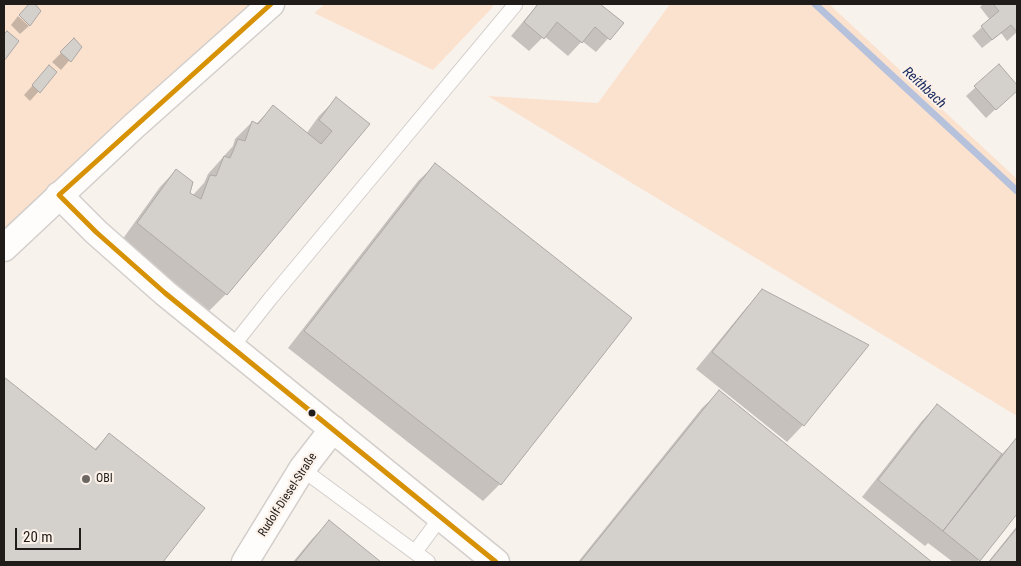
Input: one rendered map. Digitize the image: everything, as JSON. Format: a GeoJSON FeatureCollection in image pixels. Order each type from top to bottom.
{"type":"FeatureCollection","features":[{"type":"Feature","properties":{"kind":"street"},"geometry":{"type":"LineString","coordinates":[[4,248],[134,126],[271,4]]}},
{"type":"Feature","properties":{"kind":"street"},"geometry":{"type":"LineString","coordinates":[[59,195],[103,238],[165,292],[496,562]]}},
{"type":"Feature","properties":{"kind":"street","name":"Rudolf-Diesel-Straße"},"geometry":{"type":"LineString","coordinates":[[245,562],[302,469],[333,428]]}},
{"type":"Feature","properties":{"kind":"lane"},"geometry":{"type":"LineString","coordinates":[[232,347],[288,277],[516,4]]}},
{"type":"Feature","properties":{"kind":"lane"},"geometry":{"type":"LineString","coordinates":[[302,469],[428,562]]}},
{"type":"Feature","properties":{"kind":"lane"},"geometry":{"type":"LineString","coordinates":[[415,552],[440,517]]}},
{"type":"Feature","properties":{"kind":"shaded area"},"geometry":{"type":"Polygon","coordinates":[[[4,4],[271,4],[4,248],[4,4]]]}},
{"type":"Feature","properties":{"kind":"shaded area"},"geometry":{"type":"Polygon","coordinates":[[[325,4],[494,4],[433,70],[314,13],[325,4]]]}},
{"type":"Feature","properties":{"kind":"shaded area"},"geometry":{"type":"Polygon","coordinates":[[[670,4],[829,4],[1017,179],[1017,416],[488,96],[598,103],[670,4]]]}},
{"type":"Feature","properties":{"kind":"building"},"geometry":{"type":"Polygon","coordinates":[[[29,4],[35,4],[41,11],[30,26],[19,15],[29,4]]]}},
{"type":"Feature","properties":{"kind":"building"},"geometry":{"type":"Polygon","coordinates":[[[538,4],[600,4],[624,23],[610,40],[595,27],[582,43],[557,22],[544,39],[524,22],[538,4]]]}},
{"type":"Feature","properties":{"kind":"building"},"geometry":{"type":"Polygon","coordinates":[[[993,4],[1017,4],[1017,32],[1011,25],[992,40],[981,26],[999,11],[993,4]]]}},
{"type":"Feature","properties":{"kind":"building"},"geometry":{"type":"Polygon","coordinates":[[[7,31],[19,41],[4,61],[4,34],[7,31]]]}},
{"type":"Feature","properties":{"kind":"building"},"geometry":{"type":"Polygon","coordinates":[[[74,38],[82,47],[71,62],[60,52],[74,38]]]}},
{"type":"Feature","properties":{"kind":"building"},"geometry":{"type":"Polygon","coordinates":[[[999,64],[1017,85],[1017,91],[996,110],[974,86],[999,64]]]}},
{"type":"Feature","properties":{"kind":"building"},"geometry":{"type":"Polygon","coordinates":[[[49,65],[57,72],[40,93],[32,85],[49,65]]]}},
{"type":"Feature","properties":{"kind":"building"},"geometry":{"type":"Polygon","coordinates":[[[336,97],[370,124],[227,295],[137,223],[176,169],[193,182],[190,193],[201,199],[210,175],[216,176],[224,156],[230,158],[238,139],[245,141],[252,121],[258,124],[273,105],[321,144],[332,131],[319,120],[336,97]]]}},
{"type":"Feature","properties":{"kind":"building"},"geometry":{"type":"Polygon","coordinates":[[[435,163],[632,318],[501,485],[304,331],[435,163]]]}},
{"type":"Feature","properties":{"kind":"building"},"geometry":{"type":"Polygon","coordinates":[[[762,289],[869,345],[804,426],[712,352],[762,289]]]}},
{"type":"Feature","properties":{"kind":"building","name":"OBI"},"geometry":{"type":"Polygon","coordinates":[[[4,377],[96,450],[109,433],[205,508],[163,562],[4,562],[4,377]]]}},
{"type":"Feature","properties":{"kind":"building"},"geometry":{"type":"Polygon","coordinates":[[[719,390],[932,562],[580,562],[719,390]]]}},
{"type":"Feature","properties":{"kind":"building"},"geometry":{"type":"Polygon","coordinates":[[[937,404],[1002,454],[943,531],[878,480],[937,404]]]}},
{"type":"Feature","properties":{"kind":"building"},"geometry":{"type":"Polygon","coordinates":[[[1017,437],[1017,514],[980,561],[943,531],[1017,437]]]}},
{"type":"Feature","properties":{"kind":"building"},"geometry":{"type":"Polygon","coordinates":[[[329,520],[381,562],[295,562],[329,520]]]}},
{"type":"Feature","properties":{"kind":"building"},"geometry":{"type":"Polygon","coordinates":[[[1017,528],[1017,562],[989,562],[1017,528]]]}},
{"type":"Feature","properties":{"kind":"waterway","name":"Reithbach"},"geometry":{"type":"LineString","coordinates":[[815,4],[1017,191]]}},
{"type":"Feature","properties":{"kind":"transit line"},"geometry":{"type":"LineString","coordinates":[[271,4],[59,195],[96,232],[165,293],[496,562]]}},
{"type":"Feature","properties":{"kind":"place","name":"OBI"},"geometry":{"type":"Point","coordinates":[86,479]}}]}
